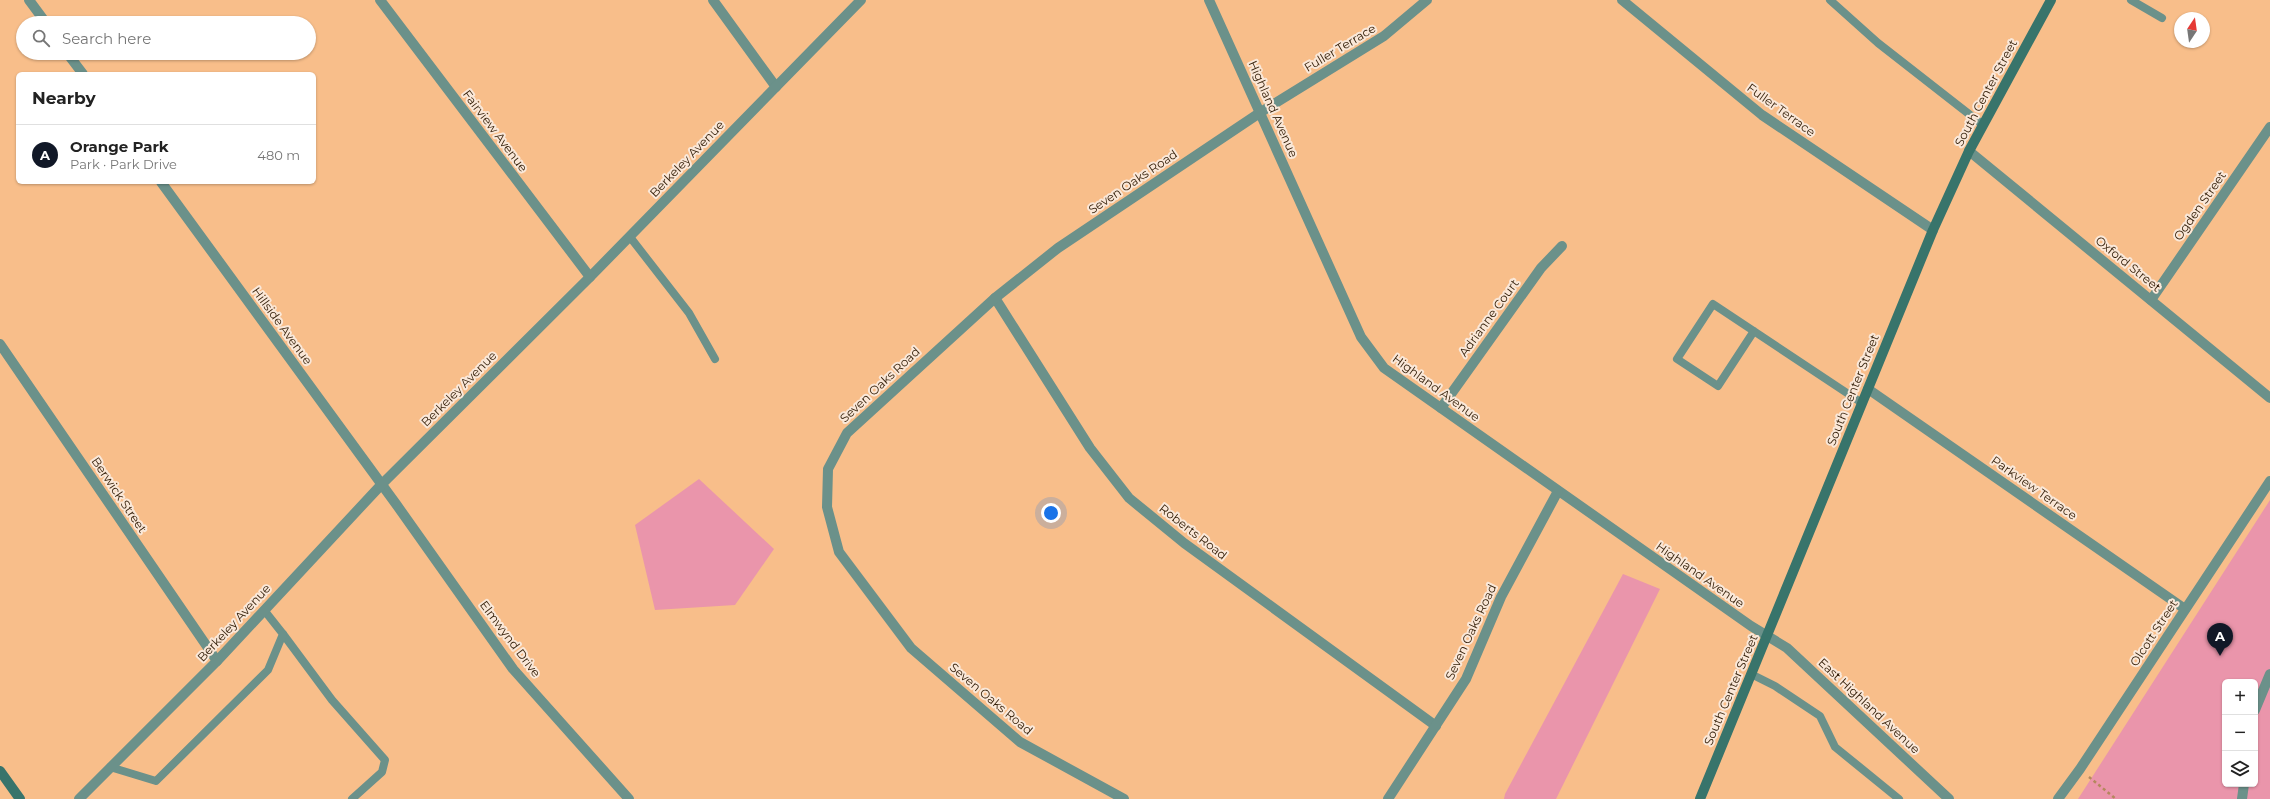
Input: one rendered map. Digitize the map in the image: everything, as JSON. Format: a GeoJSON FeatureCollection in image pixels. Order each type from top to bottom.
{"type":"FeatureCollection","features":[{"type":"Feature","properties":{"kind":"main road","name":"South Center Street"},"geometry":{"type":"LineString","coordinates":[[1700,799],[1933,230],[1983,125],[2051,0]]}},
{"type":"Feature","properties":{"kind":"main road"},"geometry":{"type":"LineString","coordinates":[[0,771],[20,799]]}},
{"type":"Feature","properties":{"kind":"street"},"geometry":{"type":"LineString","coordinates":[[29,0],[41,16]]}},
{"type":"Feature","properties":{"kind":"street","name":"Fairview Avenue"},"geometry":{"type":"LineString","coordinates":[[380,0],[590,277]]}},
{"type":"Feature","properties":{"kind":"street"},"geometry":{"type":"LineString","coordinates":[[713,0],[776,87]]}},
{"type":"Feature","properties":{"kind":"street","name":"Berkeley Avenue"},"geometry":{"type":"LineString","coordinates":[[78,799],[217,661],[381,485],[630,237],[861,0]]}},
{"type":"Feature","properties":{"kind":"street","name":"Highland Avenue"},"geometry":{"type":"LineString","coordinates":[[1209,0],[1361,337],[1384,368],[1767,636]]}},
{"type":"Feature","properties":{"kind":"street","name":"Fuller Terrace"},"geometry":{"type":"LineString","coordinates":[[1260,112],[1384,36],[1427,0]]}},
{"type":"Feature","properties":{"kind":"street","name":"Fuller Terrace"},"geometry":{"type":"LineString","coordinates":[[1622,0],[1762,115],[1933,230]]}},
{"type":"Feature","properties":{"kind":"street"},"geometry":{"type":"LineString","coordinates":[[72,60],[81,72]]}},
{"type":"Feature","properties":{"kind":"street","name":"Seven Oaks Road"},"geometry":{"type":"LineString","coordinates":[[1124,799],[1020,742],[911,648],[839,552],[827,507],[828,469],[847,432],[996,298],[1058,248],[1260,112]]}},
{"type":"Feature","properties":{"kind":"street","name":"Ogden Street"},"geometry":{"type":"LineString","coordinates":[[2151,300],[2270,127]]}},
{"type":"Feature","properties":{"kind":"street","name":"Oxford Street"},"geometry":{"type":"LineString","coordinates":[[1970,151],[2270,398]]}},
{"type":"Feature","properties":{"kind":"street","name":"Hillside Avenue"},"geometry":{"type":"LineString","coordinates":[[162,184],[381,485]]}},
{"type":"Feature","properties":{"kind":"street","name":"Adrianne Court"},"geometry":{"type":"LineString","coordinates":[[1441,408],[1541,268],[1562,246]]}},
{"type":"Feature","properties":{"kind":"street","name":"Roberts Road"},"geometry":{"type":"LineString","coordinates":[[996,298],[1090,448],[1129,498],[1184,543],[1436,726]]}},
{"type":"Feature","properties":{"kind":"street","name":"Berwick Street"},"geometry":{"type":"LineString","coordinates":[[0,344],[217,661]]}},
{"type":"Feature","properties":{"kind":"street","name":"Parkview Terrace"},"geometry":{"type":"LineString","coordinates":[[1868,389],[2185,609]]}},
{"type":"Feature","properties":{"kind":"street","name":"Olcott Street"},"geometry":{"type":"LineString","coordinates":[[2058,799],[2080,769],[2270,481]]}},
{"type":"Feature","properties":{"kind":"street","name":"Elmwynd Drive"},"geometry":{"type":"LineString","coordinates":[[381,485],[513,669],[628,799]]}},
{"type":"Feature","properties":{"kind":"street","name":"Seven Oaks Road"},"geometry":{"type":"LineString","coordinates":[[1388,799],[1466,679],[1501,597],[1558,491]]}},
{"type":"Feature","properties":{"kind":"street","name":"East Highland Avenue"},"geometry":{"type":"LineString","coordinates":[[1767,636],[1787,648],[1949,799]]}},
{"type":"Feature","properties":{"kind":"street"},"geometry":{"type":"LineString","coordinates":[[2258,703],[2270,674]]}},
{"type":"Feature","properties":{"kind":"street"},"geometry":{"type":"LineString","coordinates":[[2242,799],[2244,787]]}},
{"type":"Feature","properties":{"kind":"lane"},"geometry":{"type":"LineString","coordinates":[[1830,0],[1878,43],[1983,125]]}},
{"type":"Feature","properties":{"kind":"lane"},"geometry":{"type":"LineString","coordinates":[[2131,0],[2162,18]]}},
{"type":"Feature","properties":{"kind":"lane"},"geometry":{"type":"LineString","coordinates":[[630,237],[690,313],[715,359]]}},
{"type":"Feature","properties":{"kind":"lane"},"geometry":{"type":"LineString","coordinates":[[1754,331],[1718,386],[1677,359],[1713,304],[1754,331],[1862,403]]}},
{"type":"Feature","properties":{"kind":"lane"},"geometry":{"type":"LineString","coordinates":[[264,610],[332,700],[386,760],[382,772],[352,799]]}},
{"type":"Feature","properties":{"kind":"lane"},"geometry":{"type":"LineString","coordinates":[[110,767],[156,781],[268,670],[283,634]]}},
{"type":"Feature","properties":{"kind":"lane"},"geometry":{"type":"LineString","coordinates":[[1751,674],[1775,686],[1820,716],[1835,747],[1899,799]]}},
{"type":"Feature","properties":{"kind":"path"},"geometry":{"type":"LineString","coordinates":[[2080,769],[2116,799]]}},
{"type":"Feature","properties":{"kind":"shaded area"},"geometry":{"type":"Polygon","coordinates":[[[699,479],[774,549],[735,605],[655,610],[635,525],[699,479]]]}},
{"type":"Feature","properties":{"kind":"shaded area"},"geometry":{"type":"Polygon","coordinates":[[[2270,500],[2270,799],[2078,799],[2270,500]]]}},
{"type":"Feature","properties":{"kind":"shaded area"},"geometry":{"type":"Polygon","coordinates":[[[1623,574],[1660,589],[1556,799],[1504,799],[1505,794],[1623,574]]]}},
{"type":"Feature","properties":{"kind":"place","name":"Orange Park"},"geometry":{"type":"Point","coordinates":[2220,656]}}]}
